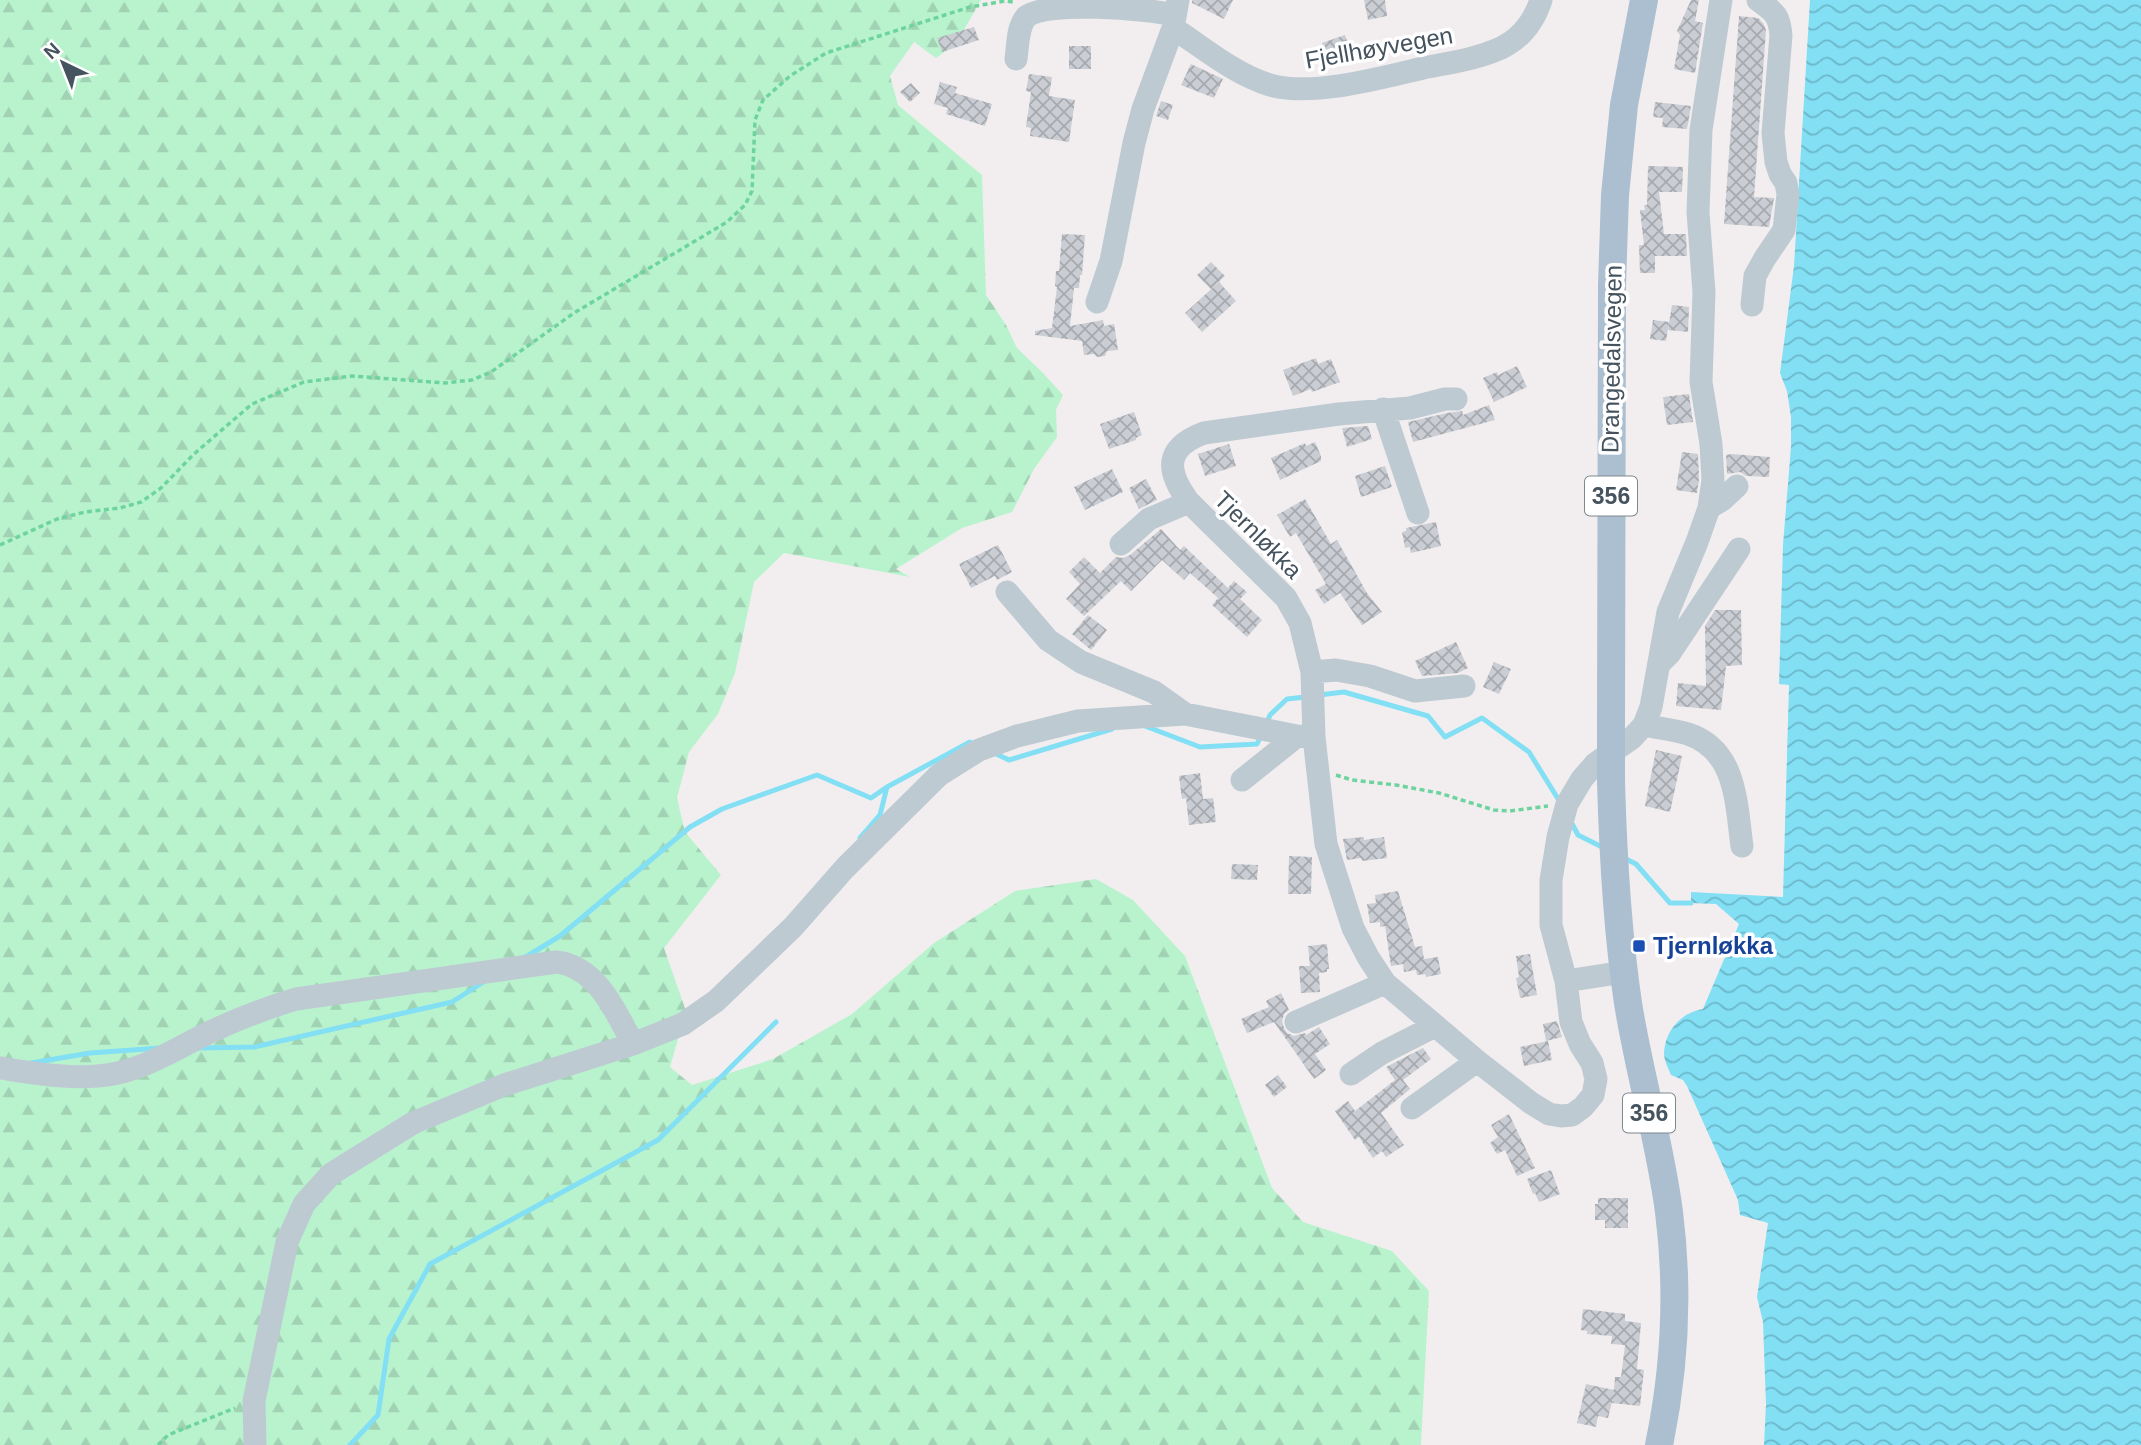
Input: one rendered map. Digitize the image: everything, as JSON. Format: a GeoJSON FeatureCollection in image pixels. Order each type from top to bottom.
{"type":"FeatureCollection","features":[{"type":"Feature","properties":{"kind":"main road","name":"Drangedalsvegen"},"geometry":{"type":"LineString","coordinates":[[1624,972],[1613,855],[1611,780],[1612,298],[1615,195],[1624,105],[1644,0]]}},
{"type":"Feature","properties":{"kind":"main road","name":"356"},"geometry":{"type":"LineString","coordinates":[[1624,972],[1632,1027],[1669,1211],[1674,1270],[1673,1357],[1659,1445]]}},
{"type":"Feature","properties":{"kind":"street","name":"Fjellhøyvegen"},"geometry":{"type":"LineString","coordinates":[[1176,14],[1231,67],[1251,78],[1291,88],[1319,88],[1469,59],[1502,48],[1521,34],[1532,20],[1541,0]]}},
{"type":"Feature","properties":{"kind":"street"},"geometry":{"type":"LineString","coordinates":[[1721,0],[1701,130],[1698,212],[1704,292],[1701,382],[1711,444],[1713,480],[1709,508],[1698,542],[1668,612],[1651,707],[1644,725],[1688,734],[1714,749],[1724,761],[1733,783],[1742,846]]}},
{"type":"Feature","properties":{"kind":"street"},"geometry":{"type":"LineString","coordinates":[[1752,305],[1755,276],[1784,230],[1788,194],[1776,162],[1773,133],[1780,20],[1784,8],[1773,10],[1758,0]]}},
{"type":"Feature","properties":{"kind":"street"},"geometry":{"type":"LineString","coordinates":[[1016,59],[1021,27],[1025,19],[1031,13],[1051,6],[1105,6],[1176,14],[1143,109],[1111,261],[1097,302]]}},
{"type":"Feature","properties":{"kind":"street"},"geometry":{"type":"LineString","coordinates":[[1418,513],[1383,409],[1410,408],[1455,399]]}},
{"type":"Feature","properties":{"kind":"street","name":"Tjernløkka"},"geometry":{"type":"LineString","coordinates":[[1383,409],[1204,433],[1188,439],[1177,452],[1172,472],[1176,484],[1189,502],[1286,598],[1300,623],[1312,672],[1306,736],[1317,769],[1326,844],[1353,928],[1368,957],[1385,983],[1477,1061],[1549,1114],[1572,1115],[1583,1107],[1593,1095],[1596,1079],[1592,1063],[1571,1022],[1566,981],[1551,925],[1551,880],[1558,837],[1567,804],[1582,779],[1595,764],[1632,738],[1644,725]]}},
{"type":"Feature","properties":{"kind":"street"},"geometry":{"type":"LineString","coordinates":[[1709,508],[1737,486]]}},
{"type":"Feature","properties":{"kind":"street"},"geometry":{"type":"LineString","coordinates":[[1121,544],[1149,519],[1189,502]]}},
{"type":"Feature","properties":{"kind":"street"},"geometry":{"type":"LineString","coordinates":[[1658,665],[1670,653],[1739,549]]}},
{"type":"Feature","properties":{"kind":"street"},"geometry":{"type":"LineString","coordinates":[[1007,592],[1048,640],[1081,662],[1154,692],[1185,714]]}},
{"type":"Feature","properties":{"kind":"street"},"geometry":{"type":"LineString","coordinates":[[1312,672],[1336,670],[1370,676],[1415,691],[1464,686]]}},
{"type":"Feature","properties":{"kind":"street"},"geometry":{"type":"LineString","coordinates":[[256,1445],[254,1401],[287,1242],[304,1204],[331,1174],[413,1123],[504,1085],[633,1044],[682,1024],[716,1000],[793,928],[845,867],[939,775],[979,750],[1017,736],[1078,720],[1185,714],[1306,736]]}},
{"type":"Feature","properties":{"kind":"street"},"geometry":{"type":"LineString","coordinates":[[1242,780],[1306,736]]}},
{"type":"Feature","properties":{"kind":"street"},"geometry":{"type":"LineString","coordinates":[[0,1068],[91,1076],[109,1075],[152,1062],[255,1011],[296,999],[557,962],[572,967],[594,981],[612,1003],[633,1044]]}},
{"type":"Feature","properties":{"kind":"street"},"geometry":{"type":"LineString","coordinates":[[1566,981],[1624,972]]}},
{"type":"Feature","properties":{"kind":"street"},"geometry":{"type":"LineString","coordinates":[[1296,1022],[1385,983]]}},
{"type":"Feature","properties":{"kind":"street"},"geometry":{"type":"LineString","coordinates":[[1351,1074],[1382,1053],[1435,1026]]}},
{"type":"Feature","properties":{"kind":"street"},"geometry":{"type":"LineString","coordinates":[[1412,1108],[1477,1061]]}},
{"type":"Feature","properties":{"kind":"path"},"geometry":{"type":"LineString","coordinates":[[0,545],[57,519],[141,502],[161,488],[252,404],[304,382],[352,376],[445,383],[472,380],[491,372],[573,313],[727,222],[745,205],[752,191],[755,120],[762,100],[790,76],[827,53],[970,7],[1005,1],[1017,2]]}},
{"type":"Feature","properties":{"kind":"path"},"geometry":{"type":"LineString","coordinates":[[1317,769],[1352,780],[1439,793],[1494,810],[1510,811],[1567,804]]}},
{"type":"Feature","properties":{"kind":"path"},"geometry":{"type":"LineString","coordinates":[[158,1445],[168,1435],[254,1401]]}},
{"type":"Feature","properties":{"kind":"green space"},"geometry":{"type":"Polygon","coordinates":[[[0,0],[981,0],[956,44],[936,58],[914,42],[890,76],[898,105],[982,175],[986,295],[1006,325],[1017,348],[1063,395],[1056,410],[1057,437],[1034,469],[1012,512],[962,528],[896,569],[910,577],[784,553],[754,582],[735,673],[718,714],[689,752],[677,798],[685,832],[721,875],[664,948],[686,1011],[670,1067],[692,1085],[773,1059],[852,1014],[934,943],[1015,891],[1096,879],[1133,900],[1185,956],[1272,1188],[1303,1222],[1392,1251],[1429,1291],[1421,1445],[0,1445],[0,0]]]}},
{"type":"Feature","properties":{"kind":"water"},"geometry":{"type":"Polygon","coordinates":[[[1810,0],[2141,0],[2141,1445],[1764,1445],[1766,1404],[1763,1322],[1757,1297],[1768,1223],[1740,1215],[1738,1200],[1687,1086],[1683,1080],[1671,1075],[1665,1058],[1665,1045],[1671,1030],[1688,1014],[1703,1009],[1739,924],[1716,904],[1691,903],[1691,892],[1783,897],[1789,685],[1779,684],[1783,545],[1791,417],[1787,391],[1780,373],[1794,266],[1810,0]]]}},
{"type":"Feature","properties":{"kind":"building"},"geometry":{"type":"Polygon","coordinates":[[[1192,0],[1233,0],[1224,19],[1192,3],[1192,0]]]}},
{"type":"Feature","properties":{"kind":"building"},"geometry":{"type":"Polygon","coordinates":[[[1364,0],[1385,0],[1387,16],[1368,20],[1364,0]]]}},
{"type":"Feature","properties":{"kind":"building"},"geometry":{"type":"Polygon","coordinates":[[[1691,0],[1699,0],[1695,21],[1703,23],[1695,73],[1674,69],[1680,35],[1677,31],[1691,0]]]}},
{"type":"Feature","properties":{"kind":"building"},"geometry":{"type":"Polygon","coordinates":[[[1739,16],[1758,18],[1766,30],[1754,197],[1774,198],[1769,227],[1724,224],[1739,16]]]}},
{"type":"Feature","properties":{"kind":"building"},"geometry":{"type":"Polygon","coordinates":[[[974,27],[979,40],[942,52],[937,38],[974,27]]]}},
{"type":"Feature","properties":{"kind":"building"},"geometry":{"type":"Polygon","coordinates":[[[1345,35],[1353,59],[1330,66],[1322,43],[1345,35]]]}},
{"type":"Feature","properties":{"kind":"building"},"geometry":{"type":"Polygon","coordinates":[[[1069,46],[1091,46],[1091,69],[1069,69],[1069,46]]]}},
{"type":"Feature","properties":{"kind":"building"},"geometry":{"type":"Polygon","coordinates":[[[1191,64],[1223,79],[1214,98],[1181,85],[1191,64]]]}},
{"type":"Feature","properties":{"kind":"building"},"geometry":{"type":"Polygon","coordinates":[[[1029,74],[1052,77],[1049,96],[1075,100],[1069,142],[1030,136],[1031,128],[1026,127],[1031,92],[1026,91],[1029,74]]]}},
{"type":"Feature","properties":{"kind":"building"},"geometry":{"type":"Polygon","coordinates":[[[940,82],[957,87],[955,93],[992,104],[985,126],[946,114],[948,108],[934,104],[940,82]]]}},
{"type":"Feature","properties":{"kind":"building"},"geometry":{"type":"Polygon","coordinates":[[[911,83],[920,93],[910,102],[900,92],[911,83]]]}},
{"type":"Feature","properties":{"kind":"building"},"geometry":{"type":"Polygon","coordinates":[[[1161,101],[1173,105],[1168,120],[1156,116],[1161,101]]]}},
{"type":"Feature","properties":{"kind":"building"},"geometry":{"type":"Polygon","coordinates":[[[1655,102],[1691,106],[1687,129],[1662,127],[1663,118],[1653,117],[1655,102]]]}},
{"type":"Feature","properties":{"kind":"building"},"geometry":{"type":"Polygon","coordinates":[[[1648,166],[1683,167],[1682,192],[1659,192],[1664,234],[1686,234],[1687,256],[1655,256],[1655,273],[1640,273],[1639,245],[1644,245],[1640,210],[1645,210],[1644,205],[1647,205],[1648,166]]]}},
{"type":"Feature","properties":{"kind":"building"},"geometry":{"type":"Polygon","coordinates":[[[1062,234],[1085,235],[1082,275],[1079,288],[1074,288],[1070,326],[1103,320],[1104,326],[1114,324],[1118,350],[1107,351],[1105,356],[1084,355],[1082,341],[1035,335],[1035,331],[1052,328],[1062,234]]]}},
{"type":"Feature","properties":{"kind":"building"},"geometry":{"type":"Polygon","coordinates":[[[1211,262],[1225,276],[1211,289],[1197,275],[1211,262]]]}},
{"type":"Feature","properties":{"kind":"building"},"geometry":{"type":"Polygon","coordinates":[[[1219,282],[1236,301],[1202,332],[1185,313],[1219,282]]]}},
{"type":"Feature","properties":{"kind":"building"},"geometry":{"type":"Polygon","coordinates":[[[1672,305],[1689,307],[1688,332],[1668,330],[1672,305]]]}},
{"type":"Feature","properties":{"kind":"building"},"geometry":{"type":"Polygon","coordinates":[[[1653,320],[1669,322],[1666,341],[1650,339],[1653,320]]]}},
{"type":"Feature","properties":{"kind":"building"},"geometry":{"type":"Polygon","coordinates":[[[1316,358],[1318,364],[1331,359],[1340,382],[1293,396],[1283,370],[1316,358]]]}},
{"type":"Feature","properties":{"kind":"building"},"geometry":{"type":"Polygon","coordinates":[[[1517,366],[1527,387],[1494,402],[1483,378],[1497,372],[1498,375],[1517,366]]]}},
{"type":"Feature","properties":{"kind":"building"},"geometry":{"type":"Polygon","coordinates":[[[1689,394],[1693,422],[1667,425],[1663,397],[1689,394]]]}},
{"type":"Feature","properties":{"kind":"building"},"geometry":{"type":"Polygon","coordinates":[[[1489,405],[1495,420],[1413,442],[1408,422],[1462,411],[1463,415],[1489,405]]]}},
{"type":"Feature","properties":{"kind":"building"},"geometry":{"type":"Polygon","coordinates":[[[1134,412],[1142,435],[1136,440],[1109,449],[1100,424],[1134,412]]]}},
{"type":"Feature","properties":{"kind":"building"},"geometry":{"type":"Polygon","coordinates":[[[1368,426],[1372,439],[1347,447],[1342,428],[1368,426]]]}},
{"type":"Feature","properties":{"kind":"building"},"geometry":{"type":"Polygon","coordinates":[[[1315,442],[1321,461],[1280,480],[1271,458],[1305,443],[1306,446],[1315,442]]]}},
{"type":"Feature","properties":{"kind":"building"},"geometry":{"type":"Polygon","coordinates":[[[1229,444],[1236,466],[1205,476],[1198,454],[1229,444]]]}},
{"type":"Feature","properties":{"kind":"building"},"geometry":{"type":"Polygon","coordinates":[[[1682,452],[1698,454],[1697,493],[1676,490],[1682,452]]]}},
{"type":"Feature","properties":{"kind":"building"},"geometry":{"type":"Polygon","coordinates":[[[1726,455],[1770,457],[1769,477],[1746,476],[1740,472],[1727,474],[1726,455]]]}},
{"type":"Feature","properties":{"kind":"building"},"geometry":{"type":"Polygon","coordinates":[[[1385,466],[1392,487],[1361,497],[1355,476],[1385,466]]]}},
{"type":"Feature","properties":{"kind":"building"},"geometry":{"type":"Polygon","coordinates":[[[1112,469],[1123,492],[1085,510],[1074,487],[1112,469]]]}},
{"type":"Feature","properties":{"kind":"building"},"geometry":{"type":"Polygon","coordinates":[[[1146,479],[1157,500],[1139,509],[1129,488],[1146,479]]]}},
{"type":"Feature","properties":{"kind":"building"},"geometry":{"type":"Polygon","coordinates":[[[1305,499],[1331,544],[1337,540],[1367,593],[1382,612],[1362,625],[1340,593],[1324,604],[1315,590],[1326,584],[1296,533],[1290,537],[1277,515],[1305,499]]]}},
{"type":"Feature","properties":{"kind":"building"},"geometry":{"type":"Polygon","coordinates":[[[1436,522],[1441,546],[1411,553],[1410,547],[1405,548],[1402,532],[1406,531],[1406,528],[1436,522]]]}},
{"type":"Feature","properties":{"kind":"building"},"geometry":{"type":"Polygon","coordinates":[[[1161,529],[1180,550],[1184,546],[1228,588],[1234,581],[1247,592],[1240,599],[1262,620],[1247,637],[1212,605],[1218,598],[1190,573],[1184,580],[1162,560],[1131,591],[1121,581],[1084,616],[1066,599],[1080,584],[1069,572],[1084,557],[1100,573],[1116,557],[1130,555],[1161,529]]]}},
{"type":"Feature","properties":{"kind":"building"},"geometry":{"type":"Polygon","coordinates":[[[998,545],[1012,572],[997,580],[995,576],[971,588],[959,564],[998,545]]]}},
{"type":"Feature","properties":{"kind":"building"},"geometry":{"type":"Polygon","coordinates":[[[1715,610],[1741,610],[1742,665],[1726,666],[1721,710],[1676,706],[1678,683],[1706,686],[1705,626],[1715,610]]]}},
{"type":"Feature","properties":{"kind":"building"},"geometry":{"type":"Polygon","coordinates":[[[1088,615],[1107,630],[1091,650],[1072,634],[1088,615]]]}},
{"type":"Feature","properties":{"kind":"building"},"geometry":{"type":"Polygon","coordinates":[[[1456,642],[1468,668],[1458,673],[1422,676],[1415,661],[1456,642]]]}},
{"type":"Feature","properties":{"kind":"building"},"geometry":{"type":"Polygon","coordinates":[[[1494,662],[1511,669],[1499,694],[1483,687],[1494,662]]]}},
{"type":"Feature","properties":{"kind":"building"},"geometry":{"type":"Polygon","coordinates":[[[1656,750],[1682,756],[1670,812],[1645,806],[1656,750]]]}},
{"type":"Feature","properties":{"kind":"building"},"geometry":{"type":"Polygon","coordinates":[[[1200,773],[1203,799],[1213,798],[1216,822],[1189,825],[1186,798],[1182,799],[1179,776],[1200,773]]]}},
{"type":"Feature","properties":{"kind":"building"},"geometry":{"type":"Polygon","coordinates":[[[1364,837],[1364,840],[1384,837],[1387,858],[1347,860],[1343,839],[1364,837]]]}},
{"type":"Feature","properties":{"kind":"building"},"geometry":{"type":"Polygon","coordinates":[[[1289,856],[1312,857],[1311,894],[1288,894],[1289,856]]]}},
{"type":"Feature","properties":{"kind":"building"},"geometry":{"type":"Polygon","coordinates":[[[1232,864],[1258,865],[1257,880],[1231,879],[1232,864]]]}},
{"type":"Feature","properties":{"kind":"building"},"geometry":{"type":"Polygon","coordinates":[[[1398,891],[1415,947],[1422,946],[1424,959],[1438,957],[1441,974],[1426,977],[1425,974],[1417,975],[1416,970],[1404,972],[1403,964],[1391,966],[1385,926],[1380,927],[1380,922],[1370,923],[1367,904],[1376,903],[1375,895],[1398,891]]]}},
{"type":"Feature","properties":{"kind":"building"},"geometry":{"type":"Polygon","coordinates":[[[1327,944],[1329,969],[1319,973],[1320,992],[1301,993],[1299,966],[1310,966],[1308,946],[1327,944]]]}},
{"type":"Feature","properties":{"kind":"building"},"geometry":{"type":"Polygon","coordinates":[[[1530,954],[1537,995],[1520,998],[1516,956],[1530,954]]]}},
{"type":"Feature","properties":{"kind":"building"},"geometry":{"type":"Polygon","coordinates":[[[1281,993],[1289,1010],[1282,1021],[1287,1033],[1294,1036],[1306,1035],[1319,1027],[1330,1044],[1315,1054],[1326,1070],[1314,1079],[1274,1022],[1247,1033],[1241,1019],[1269,1007],[1266,1001],[1281,993]]]}},
{"type":"Feature","properties":{"kind":"building"},"geometry":{"type":"Polygon","coordinates":[[[1557,1021],[1562,1037],[1546,1041],[1543,1024],[1557,1021]]]}},
{"type":"Feature","properties":{"kind":"building"},"geometry":{"type":"Polygon","coordinates":[[[1548,1041],[1552,1060],[1524,1066],[1520,1047],[1548,1041]]]}},
{"type":"Feature","properties":{"kind":"building"},"geometry":{"type":"Polygon","coordinates":[[[1423,1048],[1431,1059],[1403,1080],[1410,1089],[1381,1113],[1404,1145],[1386,1157],[1382,1151],[1373,1158],[1359,1137],[1355,1140],[1335,1111],[1348,1101],[1355,1111],[1395,1080],[1386,1067],[1423,1048]]]}},
{"type":"Feature","properties":{"kind":"building"},"geometry":{"type":"Polygon","coordinates":[[[1278,1075],[1287,1087],[1274,1097],[1265,1085],[1278,1075]]]}},
{"type":"Feature","properties":{"kind":"building"},"geometry":{"type":"Polygon","coordinates":[[[1509,1114],[1535,1168],[1517,1176],[1505,1150],[1497,1154],[1490,1143],[1498,1137],[1491,1125],[1509,1114]]]}},
{"type":"Feature","properties":{"kind":"building"},"geometry":{"type":"Polygon","coordinates":[[[1551,1170],[1560,1194],[1539,1202],[1527,1179],[1551,1170]]]}},
{"type":"Feature","properties":{"kind":"building"},"geometry":{"type":"Polygon","coordinates":[[[1598,1198],[1628,1198],[1628,1228],[1605,1228],[1605,1220],[1595,1220],[1595,1204],[1598,1204],[1598,1198]]]}},
{"type":"Feature","properties":{"kind":"building"},"geometry":{"type":"Polygon","coordinates":[[[1583,1309],[1625,1314],[1625,1321],[1641,1323],[1637,1369],[1644,1370],[1640,1406],[1612,1403],[1613,1398],[1608,1418],[1598,1416],[1596,1427],[1577,1423],[1586,1384],[1614,1390],[1615,1377],[1621,1377],[1625,1345],[1611,1344],[1612,1336],[1587,1334],[1587,1331],[1581,1330],[1583,1309]]]}},
{"type":"Feature","properties":{"kind":"waterway"},"geometry":{"type":"LineString","coordinates":[[1319,695],[1344,692],[1428,716],[1445,737],[1482,718],[1529,752],[1560,802]]}},
{"type":"Feature","properties":{"kind":"waterway"},"geometry":{"type":"LineString","coordinates":[[1266,725],[1270,715],[1287,699],[1306,697]]}},
{"type":"Feature","properties":{"kind":"waterway"},"geometry":{"type":"LineString","coordinates":[[1145,726],[1200,747],[1257,744],[1262,734]]}},
{"type":"Feature","properties":{"kind":"waterway"},"geometry":{"type":"LineString","coordinates":[[992,752],[1009,760],[1112,729]]}},
{"type":"Feature","properties":{"kind":"waterway"},"geometry":{"type":"LineString","coordinates":[[524,958],[560,936],[690,827],[722,809],[817,775],[871,798],[970,742],[973,744]]}},
{"type":"Feature","properties":{"kind":"waterway"},"geometry":{"type":"LineString","coordinates":[[860,838],[880,815],[887,787]]}},
{"type":"Feature","properties":{"kind":"waterway"},"geometry":{"type":"LineString","coordinates":[[1570,820],[1578,835],[1604,848]]}},
{"type":"Feature","properties":{"kind":"waterway"},"geometry":{"type":"LineString","coordinates":[[1622,857],[1636,864],[1670,903],[1691,903]]}},
{"type":"Feature","properties":{"kind":"waterway"},"geometry":{"type":"LineString","coordinates":[[198,1048],[254,1047],[452,1002],[485,981]]}},
{"type":"Feature","properties":{"kind":"waterway"},"geometry":{"type":"LineString","coordinates":[[350,1445],[378,1415],[389,1339],[430,1264],[658,1140],[776,1022]]}},
{"type":"Feature","properties":{"kind":"waterway"},"geometry":{"type":"LineString","coordinates":[[31,1063],[90,1053],[160,1048]]}},
{"type":"Feature","properties":{"kind":"place","name":"Tjernløkka"},"geometry":{"type":"Point","coordinates":[1639,946]}}]}
